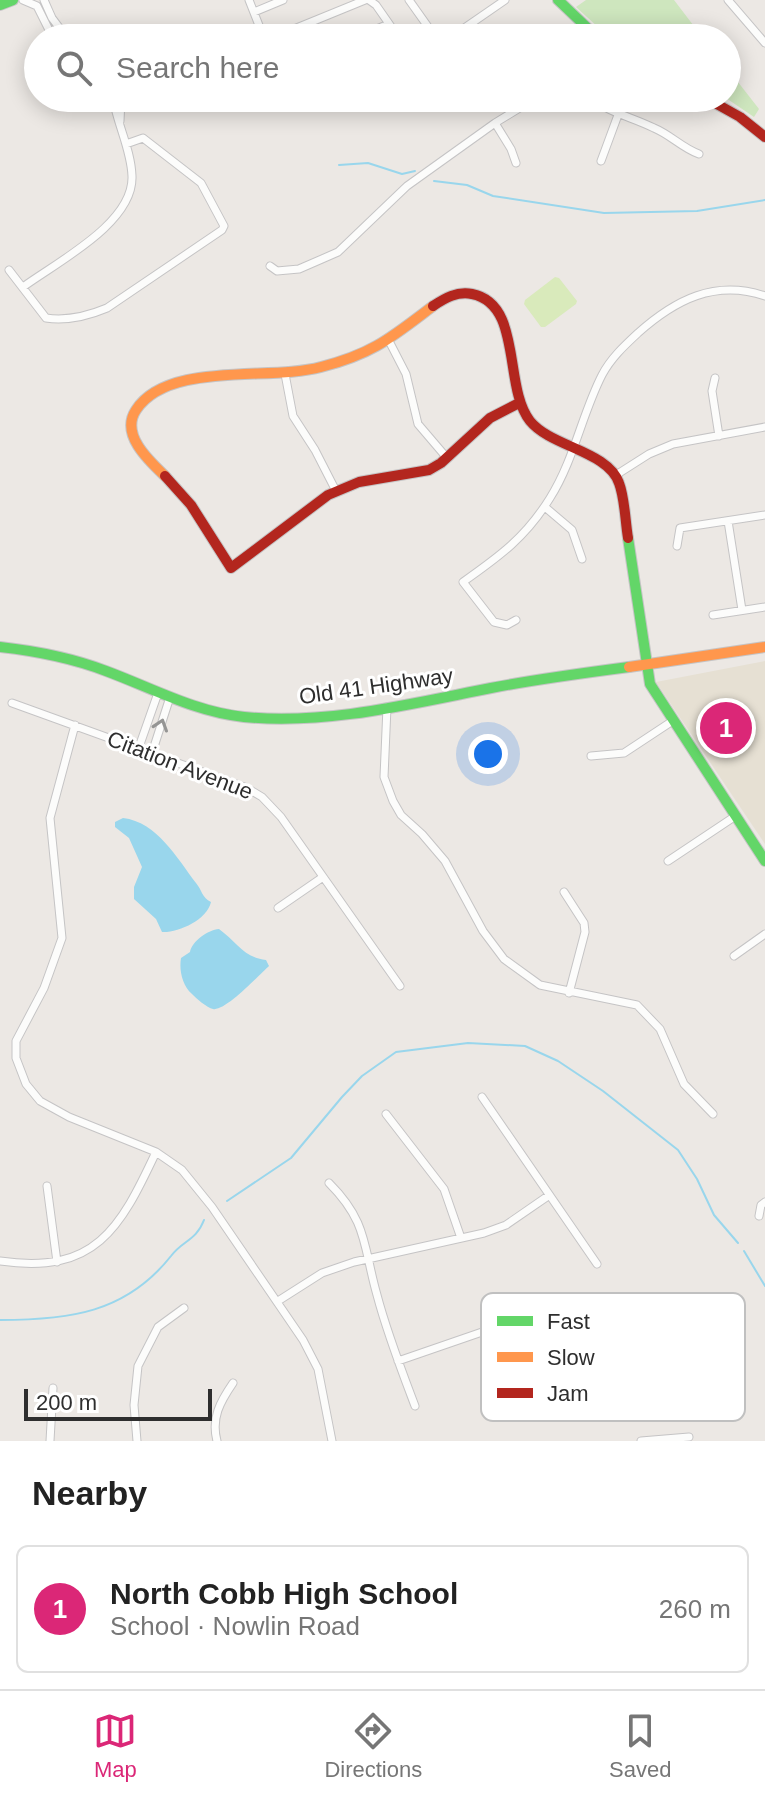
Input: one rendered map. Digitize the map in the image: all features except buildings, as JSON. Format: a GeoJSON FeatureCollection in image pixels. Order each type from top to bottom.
{"type":"FeatureCollection","features":[{"type":"Feature","properties":{"kind":"street"},"geometry":{"type":"LineString","coordinates":[[0,5],[13,0]]}},
{"type":"Feature","properties":{"kind":"street"},"geometry":{"type":"LineString","coordinates":[[23,0],[37,6],[46,24]]}},
{"type":"Feature","properties":{"kind":"street"},"geometry":{"type":"LineString","coordinates":[[44,0],[56,24]]}},
{"type":"Feature","properties":{"kind":"street"},"geometry":{"type":"LineString","coordinates":[[249,0],[259,24]]}},
{"type":"Feature","properties":{"kind":"street"},"geometry":{"type":"LineString","coordinates":[[254,12],[283,0]]}},
{"type":"Feature","properties":{"kind":"street"},"geometry":{"type":"LineString","coordinates":[[307,24],[367,0],[376,5],[389,24]]}},
{"type":"Feature","properties":{"kind":"street"},"geometry":{"type":"LineString","coordinates":[[409,0],[426,24]]}},
{"type":"Feature","properties":{"kind":"street"},"geometry":{"type":"LineString","coordinates":[[470,24],[505,0]]}},
{"type":"Feature","properties":{"kind":"street"},"geometry":{"type":"LineString","coordinates":[[558,0],[583,24]]}},
{"type":"Feature","properties":{"kind":"street"},"geometry":{"type":"LineString","coordinates":[[728,0],[765,43]]}},
{"type":"Feature","properties":{"kind":"street"},"geometry":{"type":"LineString","coordinates":[[23,287],[105,229],[128,201],[132,177],[117,112]]}},
{"type":"Feature","properties":{"kind":"street"},"geometry":{"type":"LineString","coordinates":[[120,112],[120,121]]}},
{"type":"Feature","properties":{"kind":"street"},"geometry":{"type":"LineString","coordinates":[[270,266],[277,271],[291,271],[309,267],[338,252],[407,186],[513,112]]}},
{"type":"Feature","properties":{"kind":"street"},"geometry":{"type":"LineString","coordinates":[[613,112],[651,126],[683,148],[699,154]]}},
{"type":"Feature","properties":{"kind":"street"},"geometry":{"type":"LineString","coordinates":[[731,112],[765,137]]}},
{"type":"Feature","properties":{"kind":"street"},"geometry":{"type":"LineString","coordinates":[[601,161],[618,115]]}},
{"type":"Feature","properties":{"kind":"street"},"geometry":{"type":"LineString","coordinates":[[495,123],[516,163]]}},
{"type":"Feature","properties":{"kind":"street"},"geometry":{"type":"LineString","coordinates":[[9,270],[46,318],[92,315],[222,230],[224,226],[208,194],[193,175],[143,138],[126,144]]}},
{"type":"Feature","properties":{"kind":"street"},"geometry":{"type":"LineString","coordinates":[[516,620],[507,625],[494,622],[463,582],[512,547],[545,507],[558,484],[604,372],[616,354],[657,316],[689,297],[734,290],[765,296]]}},
{"type":"Feature","properties":{"kind":"street"},"geometry":{"type":"LineString","coordinates":[[519,403],[490,418],[436,467],[367,480],[336,491],[231,568],[183,496],[137,445],[131,425],[138,403],[149,394],[192,380],[229,374],[285,374],[320,368],[389,341],[449,295],[463,293],[483,297],[494,305],[504,320],[519,403],[538,430],[556,443],[599,460],[616,475],[622,488],[652,688],[765,861]]}},
{"type":"Feature","properties":{"kind":"street"},"geometry":{"type":"LineString","coordinates":[[389,341],[406,374],[418,424],[447,458]]}},
{"type":"Feature","properties":{"kind":"street"},"geometry":{"type":"LineString","coordinates":[[285,374],[293,416],[336,491]]}},
{"type":"Feature","properties":{"kind":"street"},"geometry":{"type":"LineString","coordinates":[[715,378],[712,391],[719,436]]}},
{"type":"Feature","properties":{"kind":"street"},"geometry":{"type":"LineString","coordinates":[[616,475],[666,446],[765,427]]}},
{"type":"Feature","properties":{"kind":"street"},"geometry":{"type":"LineString","coordinates":[[545,507],[572,530],[582,559]]}},
{"type":"Feature","properties":{"kind":"street"},"geometry":{"type":"LineString","coordinates":[[677,546],[680,528],[765,515]]}},
{"type":"Feature","properties":{"kind":"street"},"geometry":{"type":"LineString","coordinates":[[728,521],[742,610]]}},
{"type":"Feature","properties":{"kind":"street"},"geometry":{"type":"LineString","coordinates":[[713,615],[765,607]]}},
{"type":"Feature","properties":{"kind":"street","name":"Old 41 Highway"},"geometry":{"type":"LineString","coordinates":[[0,647],[42,652],[79,662],[214,711],[242,717],[308,719],[531,681],[765,647]]}},
{"type":"Feature","properties":{"kind":"street"},"geometry":{"type":"LineString","coordinates":[[139,747],[158,693]]}},
{"type":"Feature","properties":{"kind":"street"},"geometry":{"type":"LineString","coordinates":[[152,753],[170,697]]}},
{"type":"Feature","properties":{"kind":"street","name":"Citation Avenue"},"geometry":{"type":"LineString","coordinates":[[12,703],[139,747],[247,788],[262,797],[281,817],[400,986]]}},
{"type":"Feature","properties":{"kind":"street"},"geometry":{"type":"LineString","coordinates":[[387,707],[384,777],[393,801],[401,815],[445,861],[483,931],[504,959],[540,985],[637,1005],[660,1029],[684,1084],[713,1114]]}},
{"type":"Feature","properties":{"kind":"street"},"geometry":{"type":"LineString","coordinates":[[591,756],[624,753],[674,720]]}},
{"type":"Feature","properties":{"kind":"street"},"geometry":{"type":"LineString","coordinates":[[75,725],[50,818],[62,938],[44,988],[16,1041],[16,1058],[26,1084],[40,1101],[69,1117],[156,1152],[182,1170],[212,1207],[303,1340],[318,1369],[332,1441]]}},
{"type":"Feature","properties":{"kind":"street"},"geometry":{"type":"LineString","coordinates":[[668,861],[734,817]]}},
{"type":"Feature","properties":{"kind":"street"},"geometry":{"type":"LineString","coordinates":[[278,908],[323,877]]}},
{"type":"Feature","properties":{"kind":"street"},"geometry":{"type":"LineString","coordinates":[[564,892],[584,923],[585,932],[569,993]]}},
{"type":"Feature","properties":{"kind":"street"},"geometry":{"type":"LineString","coordinates":[[734,956],[765,934]]}},
{"type":"Feature","properties":{"kind":"street"},"geometry":{"type":"LineString","coordinates":[[482,1097],[597,1264]]}},
{"type":"Feature","properties":{"kind":"street"},"geometry":{"type":"LineString","coordinates":[[386,1114],[444,1189],[461,1238]]}},
{"type":"Feature","properties":{"kind":"street"},"geometry":{"type":"LineString","coordinates":[[0,1261],[24,1265],[57,1262],[82,1255],[101,1241],[126,1212],[156,1152]]}},
{"type":"Feature","properties":{"kind":"street"},"geometry":{"type":"LineString","coordinates":[[329,1183],[355,1215],[367,1246],[376,1292],[415,1406]]}},
{"type":"Feature","properties":{"kind":"street"},"geometry":{"type":"LineString","coordinates":[[47,1186],[57,1262]]}},
{"type":"Feature","properties":{"kind":"street"},"geometry":{"type":"LineString","coordinates":[[278,1301],[322,1273],[354,1262],[506,1225],[548,1196]]}},
{"type":"Feature","properties":{"kind":"street"},"geometry":{"type":"LineString","coordinates":[[759,1216],[761,1205],[765,1202]]}},
{"type":"Feature","properties":{"kind":"street"},"geometry":{"type":"LineString","coordinates":[[137,1441],[134,1405],[138,1366],[158,1327],[184,1308]]}},
{"type":"Feature","properties":{"kind":"street"},"geometry":{"type":"LineString","coordinates":[[398,1361],[481,1332]]}},
{"type":"Feature","properties":{"kind":"street"},"geometry":{"type":"LineString","coordinates":[[217,1441],[214,1429],[217,1411],[233,1383]]}},
{"type":"Feature","properties":{"kind":"street"},"geometry":{"type":"LineString","coordinates":[[50,1441],[53,1388]]}},
{"type":"Feature","properties":{"kind":"street"},"geometry":{"type":"LineString","coordinates":[[641,1441],[689,1437]]}},
{"type":"Feature","properties":{"kind":"shaded area"},"geometry":{"type":"Polygon","coordinates":[[[765,661],[765,844],[656,682],[765,661]]]}},
{"type":"Feature","properties":{"kind":"green space"},"geometry":{"type":"Polygon","coordinates":[[[586,0],[674,0],[692,24],[595,24],[576,7],[586,0]]]}},
{"type":"Feature","properties":{"kind":"green space"},"geometry":{"type":"Polygon","coordinates":[[[741,86],[759,109],[754,117],[741,108],[741,86]]]}},
{"type":"Feature","properties":{"kind":"green space"},"geometry":{"type":"Polygon","coordinates":[[[555,277],[577,301],[541,327],[524,304],[525,300],[555,277]]]}},
{"type":"Feature","properties":{"kind":"water"},"geometry":{"type":"Polygon","coordinates":[[[123,818],[146,826],[156,834],[211,902],[198,920],[183,928],[162,932],[156,919],[134,899],[134,887],[142,867],[129,838],[115,827],[115,822],[123,818]]]}},
{"type":"Feature","properties":{"kind":"water"},"geometry":{"type":"Polygon","coordinates":[[[219,929],[246,953],[266,960],[269,966],[233,999],[213,1009],[202,1003],[186,986],[180,963],[197,940],[219,929]]]}},
{"type":"Feature","properties":{"kind":"waterway"},"geometry":{"type":"LineString","coordinates":[[339,165],[368,163],[402,174],[415,171]]}},
{"type":"Feature","properties":{"kind":"waterway"},"geometry":{"type":"LineString","coordinates":[[434,181],[467,185],[493,196],[604,213],[697,211],[765,200]]}},
{"type":"Feature","properties":{"kind":"waterway"},"geometry":{"type":"LineString","coordinates":[[227,1201],[291,1158],[362,1076],[396,1052],[468,1043],[525,1046],[558,1061],[603,1091],[678,1150],[697,1179],[714,1215],[738,1243]]}},
{"type":"Feature","properties":{"kind":"waterway"},"geometry":{"type":"LineString","coordinates":[[0,1320],[73,1315],[115,1301],[154,1275],[197,1232],[204,1220]]}},
{"type":"Feature","properties":{"kind":"waterway"},"geometry":{"type":"LineString","coordinates":[[744,1251],[765,1286]]}},
{"type":"Feature","properties":{"kind":"traffic: fast"},"geometry":{"type":"LineString","coordinates":[[0,5],[13,0]]}},
{"type":"Feature","properties":{"kind":"traffic: fast"},"geometry":{"type":"LineString","coordinates":[[558,0],[583,24]]}},
{"type":"Feature","properties":{"kind":"traffic: fast"},"geometry":{"type":"LineString","coordinates":[[628,538],[650,684],[765,861]]}},
{"type":"Feature","properties":{"kind":"traffic: fast"},"geometry":{"type":"LineString","coordinates":[[0,647],[80,662],[208,710],[275,719],[368,712],[526,682],[629,667]]}},
{"type":"Feature","properties":{"kind":"traffic: slow"},"geometry":{"type":"LineString","coordinates":[[165,476],[138,446],[131,428],[136,410],[151,395],[171,385],[195,379],[300,371],[339,362],[381,343],[433,306]]}},
{"type":"Feature","properties":{"kind":"traffic: slow"},"geometry":{"type":"LineString","coordinates":[[629,667],[765,647]]}},
{"type":"Feature","properties":{"kind":"traffic: jam"},"geometry":{"type":"LineString","coordinates":[[731,112],[765,137]]}},
{"type":"Feature","properties":{"kind":"traffic: jam"},"geometry":{"type":"LineString","coordinates":[[433,306],[451,296],[467,293],[488,301],[499,313],[506,330],[522,406],[530,421],[539,430],[592,456],[613,472],[623,496],[628,538]]}},
{"type":"Feature","properties":{"kind":"traffic: jam"},"geometry":{"type":"LineString","coordinates":[[165,476],[191,505],[231,568],[328,495],[359,482],[429,470],[441,463],[490,418],[519,403]]}},
{"type":"Feature","properties":{"kind":"place","name":"North Cobb High School"},"geometry":{"type":"Point","coordinates":[726,728]}}]}
